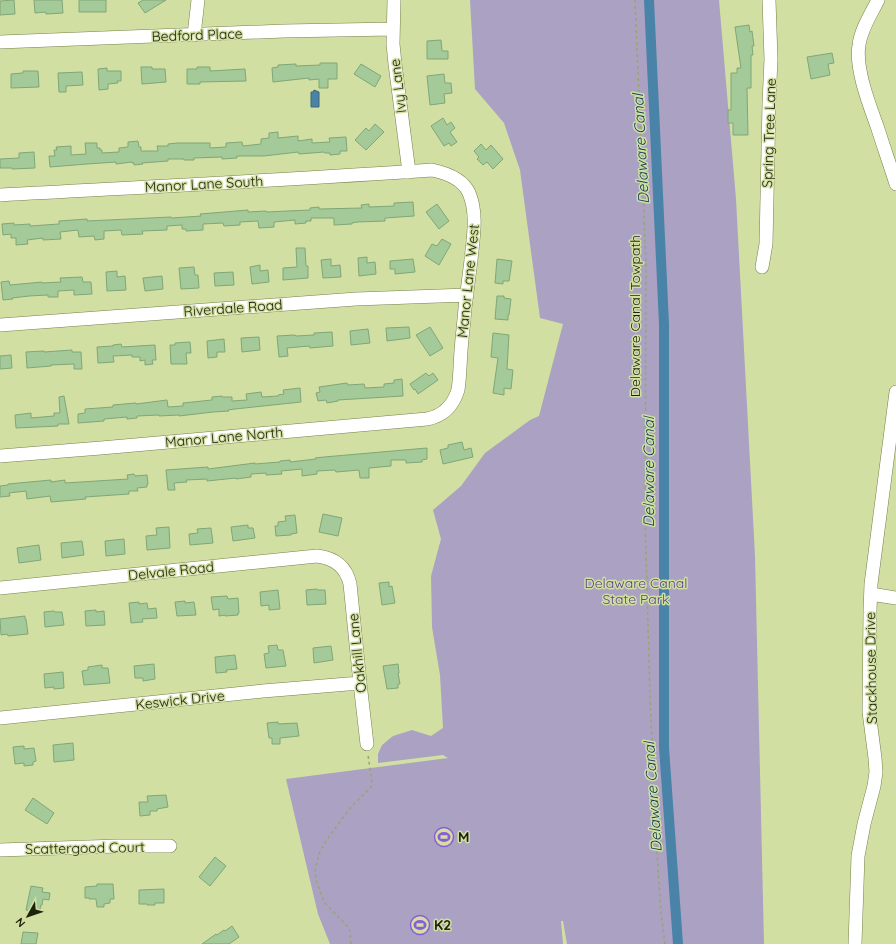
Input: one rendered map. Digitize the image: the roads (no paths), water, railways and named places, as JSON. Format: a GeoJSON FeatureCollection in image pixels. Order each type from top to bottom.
{"type":"FeatureCollection","features":[{"type":"Feature","properties":{"kind":"street"},"geometry":{"type":"LineString","coordinates":[[194,35],[198,0]]}},
{"type":"Feature","properties":{"kind":"street","name":"Ivy Lane"},"geometry":{"type":"LineString","coordinates":[[394,0],[393,44],[409,172]]}},
{"type":"Feature","properties":{"kind":"street","name":"Spring Tree Lane"},"geometry":{"type":"LineString","coordinates":[[762,267],[766,244],[771,59],[769,0]]}},
{"type":"Feature","properties":{"kind":"street"},"geometry":{"type":"LineString","coordinates":[[878,0],[861,35],[858,46],[858,59],[870,106],[896,184]]}},
{"type":"Feature","properties":{"kind":"street","name":"Bedford Place"},"geometry":{"type":"LineString","coordinates":[[0,42],[284,31],[393,29]]}},
{"type":"Feature","properties":{"kind":"street","name":"Manor Lane West"},"geometry":{"type":"LineString","coordinates":[[409,172],[432,170],[457,179],[469,193],[472,204],[474,228],[466,295],[458,390],[453,402],[447,410]]}},
{"type":"Feature","properties":{"kind":"street","name":"Manor Lane South"},"geometry":{"type":"LineString","coordinates":[[0,195],[409,172]]}},
{"type":"Feature","properties":{"kind":"street","name":"Riverdale Road"},"geometry":{"type":"LineString","coordinates":[[0,325],[356,299],[466,295]]}},
{"type":"Feature","properties":{"kind":"street","name":"Stackhouse Drive"},"geometry":{"type":"LineString","coordinates":[[855,944],[858,856],[876,772],[869,712],[871,594],[896,392]]}},
{"type":"Feature","properties":{"kind":"street","name":"Manor Lane North"},"geometry":{"type":"LineString","coordinates":[[0,456],[427,419],[437,416],[447,410]]}},
{"type":"Feature","properties":{"kind":"street","name":"Delvale Road"},"geometry":{"type":"LineString","coordinates":[[0,588],[317,556],[332,560],[340,565]]}},
{"type":"Feature","properties":{"kind":"street","name":"Oakhill Lane"},"geometry":{"type":"LineString","coordinates":[[340,565],[346,573],[350,584],[367,744]]}},
{"type":"Feature","properties":{"kind":"street"},"geometry":{"type":"LineString","coordinates":[[871,594],[896,598]]}},
{"type":"Feature","properties":{"kind":"street","name":"Keswick Drive"},"geometry":{"type":"LineString","coordinates":[[0,718],[263,691],[360,683]]}},
{"type":"Feature","properties":{"kind":"street","name":"Scattergood Court"},"geometry":{"type":"LineString","coordinates":[[0,850],[118,846],[170,846]]}},
{"type":"Feature","properties":{"kind":"water"},"geometry":{"type":"Polygon","coordinates":[[[314,90],[319,92],[319,107],[311,107],[311,92],[314,90]]]}},
{"type":"Feature","properties":{"kind":"waterway","name":"Delaware Canal"},"geometry":{"type":"LineString","coordinates":[[649,0],[664,324],[664,748],[678,944]]}},
{"type":"Feature","properties":{"kind":"place","name":"M"},"geometry":{"type":"Point","coordinates":[444,837]}},
{"type":"Feature","properties":{"kind":"place","name":"K2"},"geometry":{"type":"Point","coordinates":[420,925]}},
{"type":"Feature","properties":{"kind":"park label","name":"Delaware Canal State Park"},"geometry":{"type":"Point","coordinates":[636,592]}}]}
